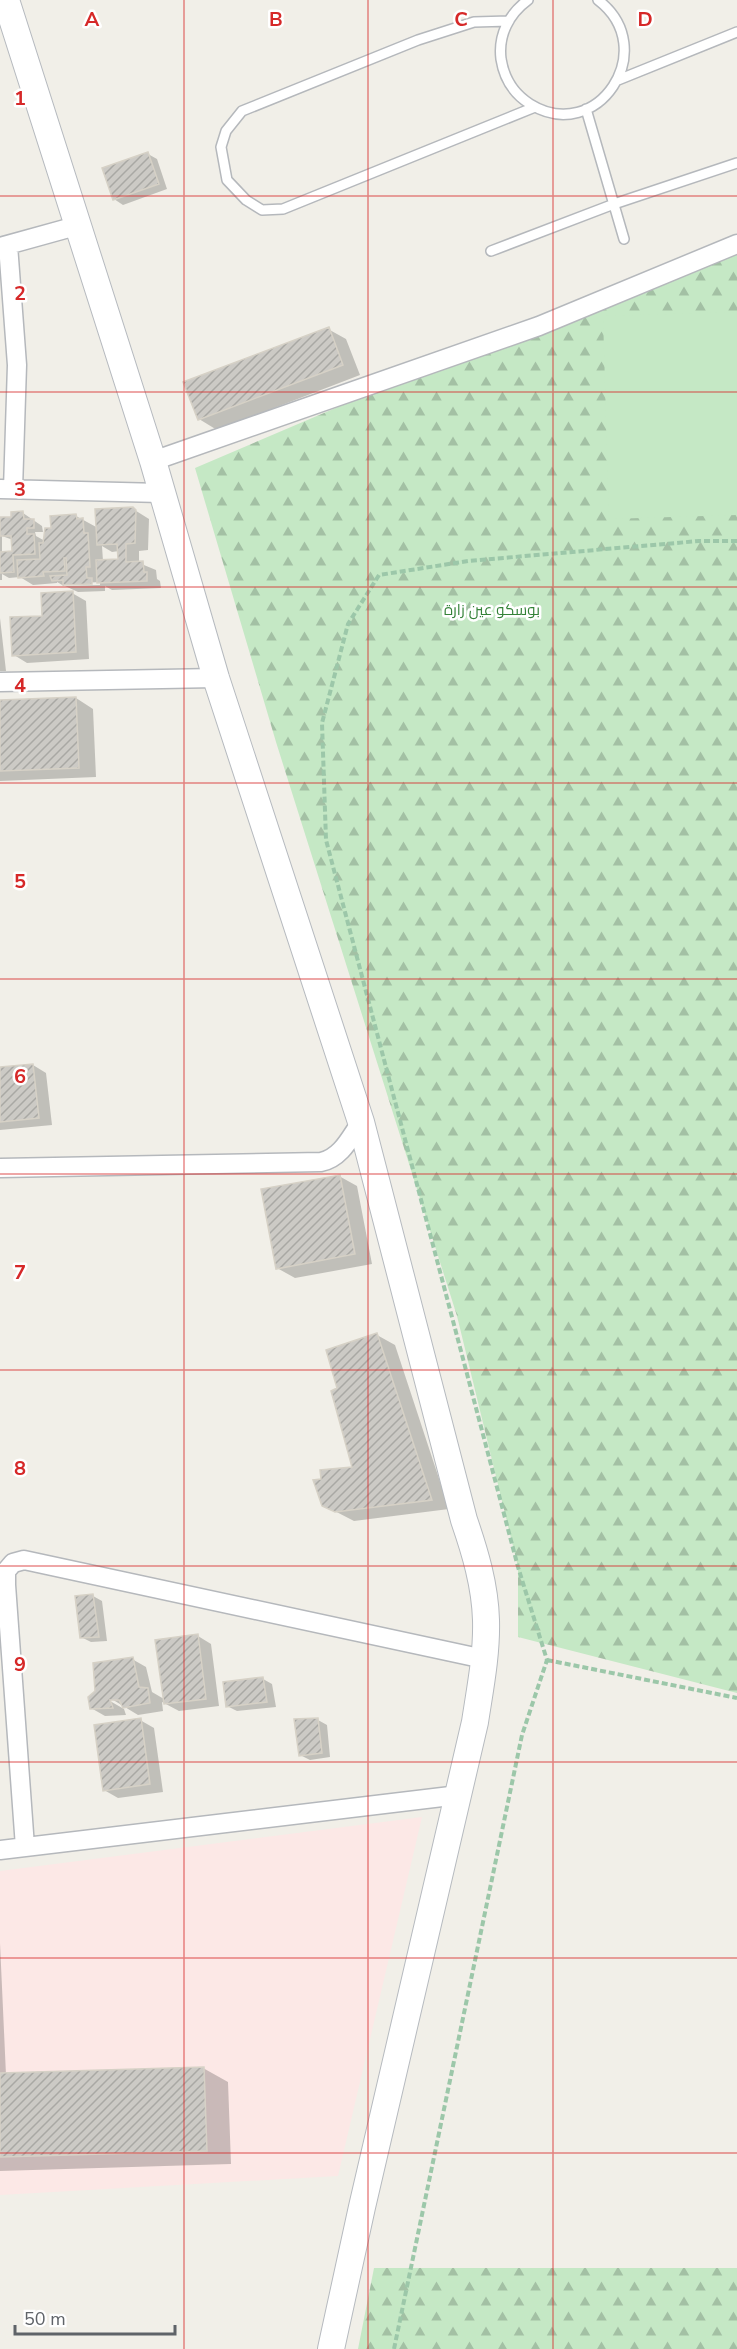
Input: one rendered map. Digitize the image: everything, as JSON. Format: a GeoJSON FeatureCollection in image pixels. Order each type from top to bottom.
{"type":"FeatureCollection","features":[{"type":"Feature","properties":{"kind":"main road"},"geometry":{"type":"LineString","coordinates":[[6,0],[76,226],[153,461],[216,678],[361,1122],[464,1520],[479,1566],[486,1620],[484,1659],[475,1722],[331,2349]]}},
{"type":"Feature","properties":{"kind":"street"},"geometry":{"type":"LineString","coordinates":[[76,226],[4,246],[18,366],[6,489],[161,493]]}},
{"type":"Feature","properties":{"kind":"street"},"geometry":{"type":"LineString","coordinates":[[153,461],[539,326],[737,244]]}},
{"type":"Feature","properties":{"kind":"street"},"geometry":{"type":"LineString","coordinates":[[0,682],[216,678]]}},
{"type":"Feature","properties":{"kind":"street"},"geometry":{"type":"LineString","coordinates":[[0,1168],[321,1162],[338,1156],[361,1122]]}},
{"type":"Feature","properties":{"kind":"street"},"geometry":{"type":"LineString","coordinates":[[25,1847],[6,1585],[6,1571],[13,1563],[24,1560],[484,1659]]}},
{"type":"Feature","properties":{"kind":"street"},"geometry":{"type":"LineString","coordinates":[[0,1851],[459,1794]]}},
{"type":"Feature","properties":{"kind":"lane"},"geometry":{"type":"LineString","coordinates":[[528,0],[511,15],[501,40],[503,67],[514,90],[535,107],[560,114],[586,109],[599,102],[618,80],[624,59],[623,37],[610,11],[598,0]]}},
{"type":"Feature","properties":{"kind":"lane"},"geometry":{"type":"LineString","coordinates":[[509,21],[474,22],[418,40],[242,111],[226,131],[221,147],[227,180],[246,200],[262,210],[283,209],[535,107]]}},
{"type":"Feature","properties":{"kind":"lane"},"geometry":{"type":"LineString","coordinates":[[618,80],[737,32]]}},
{"type":"Feature","properties":{"kind":"lane"},"geometry":{"type":"LineString","coordinates":[[586,109],[624,239]]}},
{"type":"Feature","properties":{"kind":"lane"},"geometry":{"type":"LineString","coordinates":[[491,251],[614,204],[737,163]]}},
{"type":"Feature","properties":{"kind":"path"},"geometry":{"type":"LineString","coordinates":[[394,2349],[522,1735],[547,1660],[518,1568],[326,840],[322,723],[348,624],[380,575],[468,561],[699,541],[737,541]]}},
{"type":"Feature","properties":{"kind":"path"},"geometry":{"type":"LineString","coordinates":[[547,1660],[737,1698]]}},
{"type":"Feature","properties":{"kind":"shaded area"},"geometry":{"type":"Polygon","coordinates":[[[422,1817],[338,2176],[0,2195],[0,1871],[422,1817]]]}},
{"type":"Feature","properties":{"kind":"green space","name":"بوسكو عين زارة"},"geometry":{"type":"Polygon","coordinates":[[[737,237],[737,1693],[518,1637],[518,1567],[457,1316],[276,742],[195,468],[737,237]]]}},
{"type":"Feature","properties":{"kind":"green space"},"geometry":{"type":"Polygon","coordinates":[[[737,312],[737,515],[609,519],[603,316],[737,312]]]}},
{"type":"Feature","properties":{"kind":"green space"},"geometry":{"type":"Polygon","coordinates":[[[374,2268],[737,2268],[737,2349],[358,2349],[374,2268]]]}},
{"type":"Feature","properties":{"kind":"building"},"geometry":{"type":"Polygon","coordinates":[[[148,152],[159,184],[113,200],[102,168],[148,152]]]}},
{"type":"Feature","properties":{"kind":"building"},"geometry":{"type":"Polygon","coordinates":[[[329,327],[343,365],[198,420],[183,382],[329,327]]]}},
{"type":"Feature","properties":{"kind":"building"},"geometry":{"type":"Polygon","coordinates":[[[133,507],[136,510],[135,543],[126,544],[126,562],[143,561],[147,581],[97,583],[96,560],[118,559],[117,544],[97,545],[95,509],[133,507]]]}},
{"type":"Feature","properties":{"kind":"building"},"geometry":{"type":"Polygon","coordinates":[[[23,511],[24,519],[34,519],[34,528],[27,528],[27,534],[34,534],[35,554],[13,555],[14,572],[0,573],[0,552],[12,551],[11,536],[0,536],[0,517],[11,517],[11,512],[23,511]]]}},
{"type":"Feature","properties":{"kind":"building"},"geometry":{"type":"Polygon","coordinates":[[[76,514],[77,519],[83,518],[84,533],[88,533],[90,567],[86,567],[87,578],[92,578],[92,584],[63,585],[63,580],[52,581],[50,576],[67,575],[66,558],[64,558],[65,571],[43,572],[44,576],[18,578],[17,560],[40,559],[39,543],[43,543],[45,528],[51,528],[50,516],[76,514]]]}},
{"type":"Feature","properties":{"kind":"building"},"geometry":{"type":"Polygon","coordinates":[[[73,591],[76,652],[12,656],[10,617],[42,616],[41,593],[73,591]]]}},
{"type":"Feature","properties":{"kind":"building"},"geometry":{"type":"Polygon","coordinates":[[[76,697],[79,768],[0,771],[0,700],[76,697]]]}},
{"type":"Feature","properties":{"kind":"building"},"geometry":{"type":"Polygon","coordinates":[[[33,1064],[39,1118],[0,1122],[0,1067],[33,1064]]]}},
{"type":"Feature","properties":{"kind":"building"},"geometry":{"type":"Polygon","coordinates":[[[340,1175],[355,1254],[276,1269],[261,1189],[340,1175]]]}},
{"type":"Feature","properties":{"kind":"building"},"geometry":{"type":"Polygon","coordinates":[[[377,1333],[432,1500],[335,1512],[322,1506],[313,1480],[321,1479],[320,1470],[352,1467],[331,1391],[337,1388],[326,1350],[377,1333]]]}},
{"type":"Feature","properties":{"kind":"building"},"geometry":{"type":"Polygon","coordinates":[[[93,1594],[99,1637],[80,1638],[75,1596],[93,1594]]]}},
{"type":"Feature","properties":{"kind":"building"},"geometry":{"type":"Polygon","coordinates":[[[198,1634],[206,1699],[164,1704],[155,1640],[198,1634]]]}},
{"type":"Feature","properties":{"kind":"building"},"geometry":{"type":"Polygon","coordinates":[[[133,1657],[139,1687],[148,1688],[150,1703],[123,1708],[119,1700],[110,1700],[113,1708],[90,1709],[88,1697],[95,1691],[93,1663],[133,1657]]]}},
{"type":"Feature","properties":{"kind":"building"},"geometry":{"type":"Polygon","coordinates":[[[263,1677],[267,1702],[226,1707],[223,1682],[263,1677]]]}},
{"type":"Feature","properties":{"kind":"building"},"geometry":{"type":"Polygon","coordinates":[[[141,1718],[150,1784],[103,1791],[94,1725],[141,1718]]]}},
{"type":"Feature","properties":{"kind":"building"},"geometry":{"type":"Polygon","coordinates":[[[318,1718],[322,1753],[299,1756],[294,1719],[318,1718]]]}},
{"type":"Feature","properties":{"kind":"building"},"geometry":{"type":"Polygon","coordinates":[[[204,2067],[207,2151],[0,2157],[0,2073],[204,2067]]]}}]}
